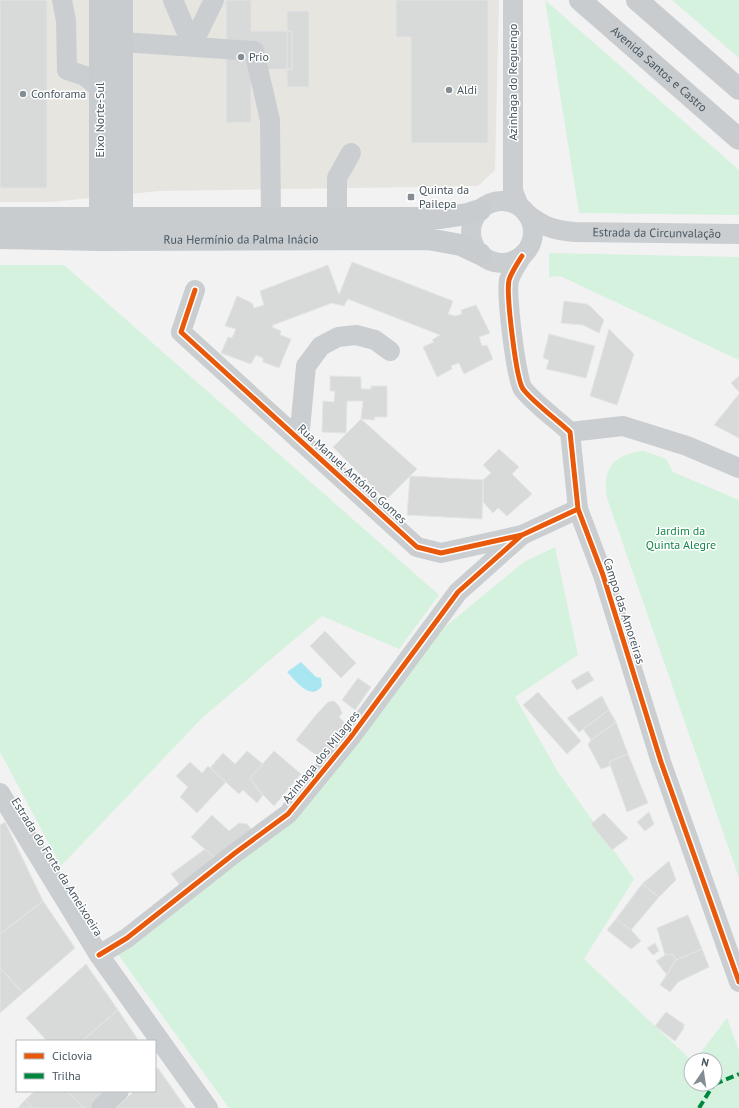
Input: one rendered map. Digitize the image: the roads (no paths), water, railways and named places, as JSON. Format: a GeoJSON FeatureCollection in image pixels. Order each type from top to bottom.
{"type":"FeatureCollection","features":[{"type":"Feature","properties":{"kind":"main road","name":"Eixo Norte-Sul"},"geometry":{"type":"LineString","coordinates":[[100,0],[100,240]]}},
{"type":"Feature","properties":{"kind":"main road","name":"Eixo Norte-Sul"},"geometry":{"type":"LineString","coordinates":[[122,0],[122,240]]}},
{"type":"Feature","properties":{"kind":"main road","name":"Avenida Santos e Castro"},"geometry":{"type":"LineString","coordinates":[[580,0],[739,139]]}},
{"type":"Feature","properties":{"kind":"main road"},"geometry":{"type":"LineString","coordinates":[[644,5],[739,89]]}},
{"type":"Feature","properties":{"kind":"main road","name":"Rua Hermínio da Palma Inácio"},"geometry":{"type":"LineString","coordinates":[[0,218],[441,218],[467,214],[484,207]]}},
{"type":"Feature","properties":{"kind":"main road","name":"Rua Hermínio da Palma Inácio"},"geometry":{"type":"LineString","coordinates":[[0,238],[100,240],[428,240],[461,245],[483,257]]}},
{"type":"Feature","properties":{"kind":"street"},"geometry":{"type":"LineString","coordinates":[[62,0],[66,21],[67,70],[85,76],[100,89]]}},
{"type":"Feature","properties":{"kind":"street"},"geometry":{"type":"LineString","coordinates":[[104,0],[108,30],[112,39],[122,42],[192,45],[254,51],[270,120],[271,218]]}},
{"type":"Feature","properties":{"kind":"street"},"geometry":{"type":"LineString","coordinates":[[173,0],[192,45]]}},
{"type":"Feature","properties":{"kind":"street"},"geometry":{"type":"LineString","coordinates":[[192,45],[214,0]]}},
{"type":"Feature","properties":{"kind":"street","name":"Azinhaga do Reguengo"},"geometry":{"type":"LineString","coordinates":[[513,0],[513,191],[523,210]]}},
{"type":"Feature","properties":{"kind":"street"},"geometry":{"type":"LineString","coordinates":[[337,218],[337,178],[351,153]]}},
{"type":"Feature","properties":{"kind":"street","name":"Azinhaga do Reguengo"},"geometry":{"type":"LineString","coordinates":[[484,207],[503,190],[510,177],[513,165]]}},
{"type":"Feature","properties":{"kind":"street"},"geometry":{"type":"LineString","coordinates":[[509,302],[500,278],[474,246],[471,229],[474,219],[484,207],[499,201],[510,202],[523,210],[533,231],[525,253],[514,269],[509,281],[509,302],[518,375],[522,388],[570,432],[623,426],[691,448],[739,468]]}},
{"type":"Feature","properties":{"kind":"street","name":"Estrada da Circunvalação"},"geometry":{"type":"LineString","coordinates":[[523,210],[540,225],[574,232],[739,234]]}},
{"type":"Feature","properties":{"kind":"street","name":"Estrada da Circunvalação"},"geometry":{"type":"LineString","coordinates":[[525,253],[547,238],[574,232]]}},
{"type":"Feature","properties":{"kind":"street"},"geometry":{"type":"LineString","coordinates":[[483,257],[496,263],[505,263],[525,253]]}},
{"type":"Feature","properties":{"kind":"street","name":"Rua Manuel António Gomes"},"geometry":{"type":"LineString","coordinates":[[195,290],[181,332],[417,547],[441,553],[522,535],[578,509]]}},
{"type":"Feature","properties":{"kind":"street","name":"Rua Manuel António Gomes"},"geometry":{"type":"LineString","coordinates":[[299,440],[306,366],[321,346],[338,337],[356,335],[374,340],[390,351]]}},
{"type":"Feature","properties":{"kind":"street","name":"Campo das Amoreiras"},"geometry":{"type":"LineString","coordinates":[[570,432],[578,509],[603,575],[661,762],[739,982]]}},
{"type":"Feature","properties":{"kind":"street","name":"Azinhaga dos Milagres"},"geometry":{"type":"LineString","coordinates":[[99,955],[127,938],[235,853],[288,814],[350,738],[458,592],[522,535]]}},
{"type":"Feature","properties":{"kind":"street","name":"Estrada do Forte da Ameixoeira"},"geometry":{"type":"LineString","coordinates":[[0,793],[153,1040]]}},
{"type":"Feature","properties":{"kind":"street","name":"Estrada do Forte da Ameixoeira"},"geometry":{"type":"LineString","coordinates":[[160,1051],[203,1105]]}},
{"type":"Feature","properties":{"kind":"street"},"geometry":{"type":"LineString","coordinates":[[101,1108],[118,1092]]}},
{"type":"Feature","properties":{"kind":"water"},"geometry":{"type":"Polygon","coordinates":[[[301,662],[316,677],[321,678],[322,686],[318,690],[313,692],[308,691],[287,672],[301,662]]]}},
{"type":"Feature","properties":{"kind":"place","name":"Prio"},"geometry":{"type":"Point","coordinates":[241,57]}},
{"type":"Feature","properties":{"kind":"place","name":"Aldi"},"geometry":{"type":"Point","coordinates":[449,90]}},
{"type":"Feature","properties":{"kind":"place","name":"Conforama"},"geometry":{"type":"Point","coordinates":[23,94]}},
{"type":"Feature","properties":{"kind":"place","name":"Quinta da Pailepa"},"geometry":{"type":"Point","coordinates":[411,197]}},
{"type":"Feature","properties":{"kind":"park label","name":"Jardim da Quinta Alegre"},"geometry":{"type":"Point","coordinates":[681,538]}}]}
